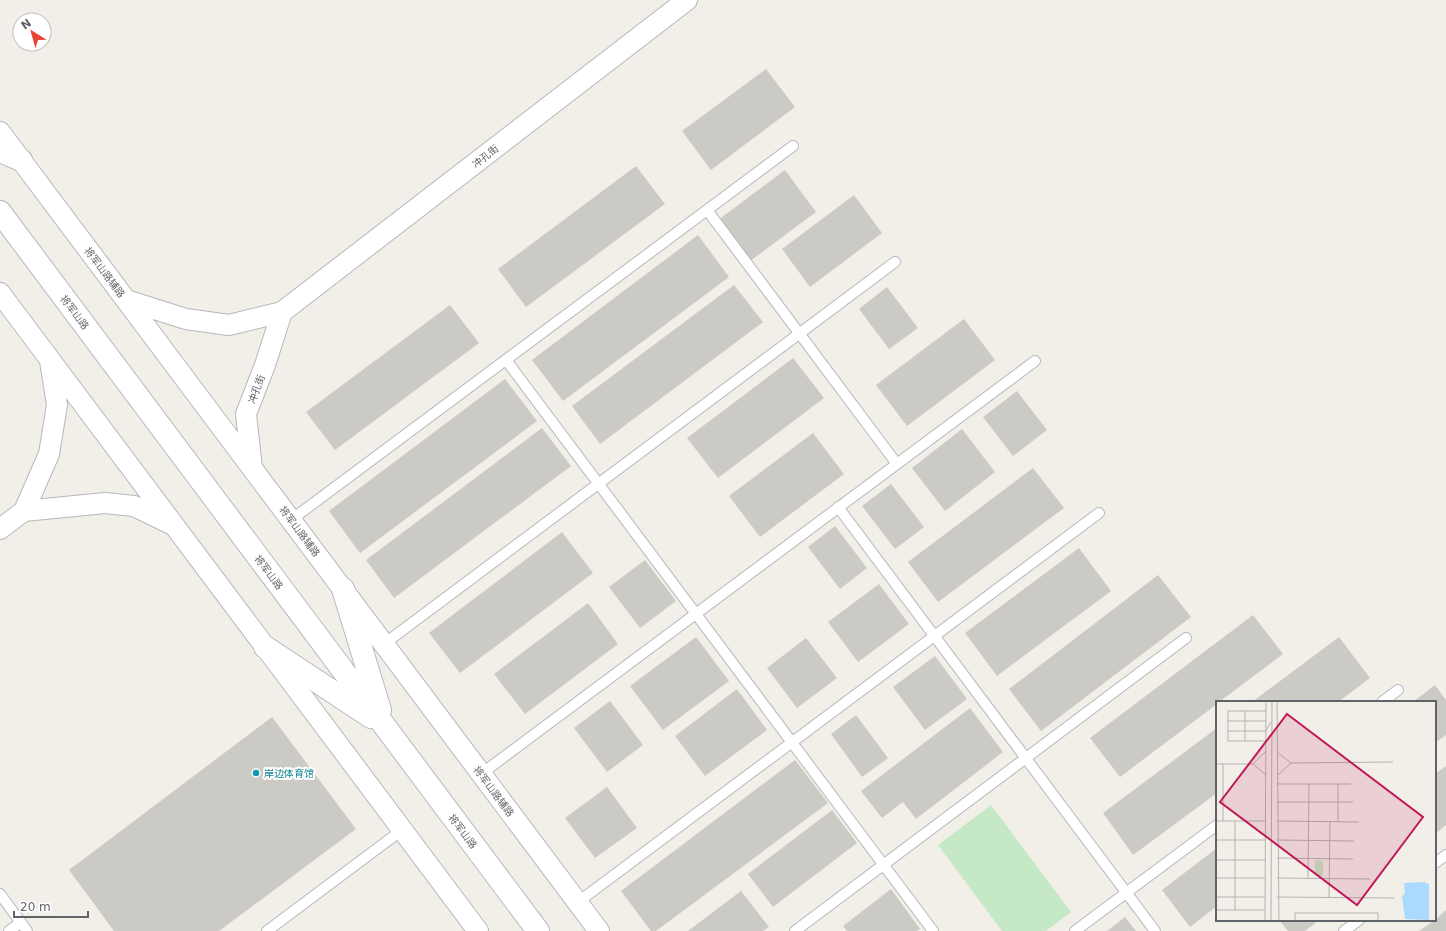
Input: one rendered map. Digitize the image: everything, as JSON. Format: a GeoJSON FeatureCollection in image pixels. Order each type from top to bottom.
{"type":"FeatureCollection","features":[{"type":"Feature","properties":{"kind":"street","name":"冲孔街"},"geometry":{"type":"LineString","coordinates":[[126,300],[186,319],[229,324],[282,312],[687,0]]}},
{"type":"Feature","properties":{"kind":"street","name":"将军山路辅路"},"geometry":{"type":"LineString","coordinates":[[0,132],[599,931]]}},
{"type":"Feature","properties":{"kind":"street"},"geometry":{"type":"LineString","coordinates":[[0,151],[21,160]]}},
{"type":"Feature","properties":{"kind":"street","name":"将军山路"},"geometry":{"type":"LineString","coordinates":[[0,212],[538,931]]}},
{"type":"Feature","properties":{"kind":"street"},"geometry":{"type":"LineString","coordinates":[[0,293],[478,931]]}},
{"type":"Feature","properties":{"kind":"street","name":"冲孔街"},"geometry":{"type":"LineString","coordinates":[[252,468],[246,414],[265,365],[282,312]]}},
{"type":"Feature","properties":{"kind":"street"},"geometry":{"type":"LineString","coordinates":[[0,529],[24,511],[49,454],[57,405],[50,359]]}},
{"type":"Feature","properties":{"kind":"street"},"geometry":{"type":"LineString","coordinates":[[24,511],[105,503],[134,506],[174,525]]}},
{"type":"Feature","properties":{"kind":"street"},"geometry":{"type":"LineString","coordinates":[[343,589],[384,725]]}},
{"type":"Feature","properties":{"kind":"street"},"geometry":{"type":"LineString","coordinates":[[265,647],[384,725]]}},
{"type":"Feature","properties":{"kind":"lane"},"geometry":{"type":"LineString","coordinates":[[291,520],[793,146]]}},
{"type":"Feature","properties":{"kind":"lane"},"geometry":{"type":"LineString","coordinates":[[707,210],[897,464]]}},
{"type":"Feature","properties":{"kind":"lane"},"geometry":{"type":"LineString","coordinates":[[384,644],[895,262]]}},
{"type":"Feature","properties":{"kind":"lane"},"geometry":{"type":"LineString","coordinates":[[506,360],[933,931]]}},
{"type":"Feature","properties":{"kind":"lane"},"geometry":{"type":"LineString","coordinates":[[481,774],[1035,361]]}},
{"type":"Feature","properties":{"kind":"lane"},"geometry":{"type":"LineString","coordinates":[[838,507],[1155,931]]}},
{"type":"Feature","properties":{"kind":"lane"},"geometry":{"type":"LineString","coordinates":[[578,902],[1099,513]]}},
{"type":"Feature","properties":{"kind":"lane"},"geometry":{"type":"LineString","coordinates":[[795,931],[1186,638]]}},
{"type":"Feature","properties":{"kind":"lane"},"geometry":{"type":"LineString","coordinates":[[1383,701],[1398,690]]}},
{"type":"Feature","properties":{"kind":"lane"},"geometry":{"type":"LineString","coordinates":[[1075,931],[1216,826]]}},
{"type":"Feature","properties":{"kind":"lane"},"geometry":{"type":"LineString","coordinates":[[267,931],[402,830]]}},
{"type":"Feature","properties":{"kind":"lane"},"geometry":{"type":"LineString","coordinates":[[1436,862],[1446,855]]}},
{"type":"Feature","properties":{"kind":"lane"},"geometry":{"type":"LineString","coordinates":[[0,894],[28,931]]}},
{"type":"Feature","properties":{"kind":"lane"},"geometry":{"type":"LineString","coordinates":[[1344,931],[1358,921]]}},
{"type":"Feature","properties":{"kind":"lane"},"geometry":{"type":"LineString","coordinates":[[9,931],[21,922]]}},
{"type":"Feature","properties":{"kind":"green space"},"geometry":{"type":"Polygon","coordinates":[[[991,805],[1071,912],[1046,931],[1002,931],[938,845],[991,805]]]}},
{"type":"Feature","properties":{"kind":"building"},"geometry":{"type":"Polygon","coordinates":[[[766,69],[795,107],[711,170],[682,131],[766,69]]]}},
{"type":"Feature","properties":{"kind":"building"},"geometry":{"type":"Polygon","coordinates":[[[636,166],[665,204],[526,307],[498,269],[636,166]]]}},
{"type":"Feature","properties":{"kind":"building"},"geometry":{"type":"Polygon","coordinates":[[[785,170],[816,212],[749,262],[718,220],[785,170]]]}},
{"type":"Feature","properties":{"kind":"building"},"geometry":{"type":"Polygon","coordinates":[[[854,195],[882,233],[810,287],[782,249],[854,195]]]}},
{"type":"Feature","properties":{"kind":"building"},"geometry":{"type":"Polygon","coordinates":[[[698,235],[729,277],[563,401],[532,360],[698,235]]]}},
{"type":"Feature","properties":{"kind":"building"},"geometry":{"type":"Polygon","coordinates":[[[734,285],[763,322],[600,444],[572,406],[734,285]]]}},
{"type":"Feature","properties":{"kind":"building"},"geometry":{"type":"Polygon","coordinates":[[[887,287],[918,328],[889,349],[859,309],[887,287]]]}},
{"type":"Feature","properties":{"kind":"building"},"geometry":{"type":"Polygon","coordinates":[[[450,305],[479,343],[335,450],[306,412],[450,305]]]}},
{"type":"Feature","properties":{"kind":"building"},"geometry":{"type":"Polygon","coordinates":[[[964,319],[995,360],[907,426],[876,385],[964,319]]]}},
{"type":"Feature","properties":{"kind":"building"},"geometry":{"type":"Polygon","coordinates":[[[793,358],[824,398],[718,478],[687,438],[793,358]]]}},
{"type":"Feature","properties":{"kind":"building"},"geometry":{"type":"Polygon","coordinates":[[[505,379],[537,421],[360,553],[329,511],[505,379]]]}},
{"type":"Feature","properties":{"kind":"building"},"geometry":{"type":"Polygon","coordinates":[[[1017,391],[1047,430],[1013,456],[983,417],[1017,391]]]}},
{"type":"Feature","properties":{"kind":"building"},"geometry":{"type":"Polygon","coordinates":[[[542,428],[571,466],[394,598],[366,560],[542,428]]]}},
{"type":"Feature","properties":{"kind":"building"},"geometry":{"type":"Polygon","coordinates":[[[962,429],[995,472],[945,511],[912,468],[962,429]]]}},
{"type":"Feature","properties":{"kind":"building"},"geometry":{"type":"Polygon","coordinates":[[[813,433],[844,474],[760,537],[729,496],[813,433]]]}},
{"type":"Feature","properties":{"kind":"building"},"geometry":{"type":"Polygon","coordinates":[[[1033,468],[1064,508],[938,602],[908,562],[1033,468]]]}},
{"type":"Feature","properties":{"kind":"building"},"geometry":{"type":"Polygon","coordinates":[[[891,484],[924,527],[895,549],[862,506],[891,484]]]}},
{"type":"Feature","properties":{"kind":"building"},"geometry":{"type":"Polygon","coordinates":[[[835,526],[867,568],[840,589],[808,547],[835,526]]]}},
{"type":"Feature","properties":{"kind":"building"},"geometry":{"type":"Polygon","coordinates":[[[562,532],[593,573],[460,673],[429,633],[562,532]]]}},
{"type":"Feature","properties":{"kind":"building"},"geometry":{"type":"Polygon","coordinates":[[[1079,548],[1111,591],[997,676],[965,633],[1079,548]]]}},
{"type":"Feature","properties":{"kind":"building"},"geometry":{"type":"Polygon","coordinates":[[[645,560],[676,601],[640,628],[609,587],[645,560]]]}},
{"type":"Feature","properties":{"kind":"building"},"geometry":{"type":"Polygon","coordinates":[[[1158,575],[1191,617],[1041,731],[1009,689],[1158,575]]]}},
{"type":"Feature","properties":{"kind":"building"},"geometry":{"type":"Polygon","coordinates":[[[879,584],[909,624],[858,662],[828,622],[879,584]]]}},
{"type":"Feature","properties":{"kind":"building"},"geometry":{"type":"Polygon","coordinates":[[[588,603],[618,644],[525,714],[494,674],[588,603]]]}},
{"type":"Feature","properties":{"kind":"building"},"geometry":{"type":"Polygon","coordinates":[[[1253,615],[1283,654],[1220,701],[1216,701],[1216,705],[1120,777],[1090,738],[1253,615]]]}},
{"type":"Feature","properties":{"kind":"building"},"geometry":{"type":"Polygon","coordinates":[[[696,637],[729,681],[663,730],[630,686],[696,637]]]}},
{"type":"Feature","properties":{"kind":"building"},"geometry":{"type":"Polygon","coordinates":[[[1339,637],[1370,678],[1339,701],[1253,701],[1339,637]]]}},
{"type":"Feature","properties":{"kind":"building"},"geometry":{"type":"Polygon","coordinates":[[[806,638],[837,678],[797,708],[767,668],[806,638]]]}},
{"type":"Feature","properties":{"kind":"building"},"geometry":{"type":"Polygon","coordinates":[[[935,656],[967,699],[925,730],[893,687],[935,656]]]}},
{"type":"Feature","properties":{"kind":"building"},"geometry":{"type":"Polygon","coordinates":[[[1435,685],[1446,700],[1446,735],[1436,742],[1436,701],[1414,701],[1435,685]]]}},
{"type":"Feature","properties":{"kind":"building"},"geometry":{"type":"Polygon","coordinates":[[[737,689],[767,730],[705,776],[675,736],[737,689]]]}},
{"type":"Feature","properties":{"kind":"building"},"geometry":{"type":"Polygon","coordinates":[[[610,701],[643,745],[607,772],[574,728],[610,701]]]}},
{"type":"Feature","properties":{"kind":"building"},"geometry":{"type":"Polygon","coordinates":[[[970,708],[1003,752],[916,819],[903,802],[882,818],[861,791],[970,708]]]}},
{"type":"Feature","properties":{"kind":"building"},"geometry":{"type":"Polygon","coordinates":[[[856,715],[888,758],[862,777],[831,734],[856,715]]]}},
{"type":"Feature","properties":{"kind":"building","name":"岸边体育馆"},"geometry":{"type":"Polygon","coordinates":[[[272,717],[356,829],[219,931],[114,931],[69,870],[272,717]]]}},
{"type":"Feature","properties":{"kind":"building"},"geometry":{"type":"Polygon","coordinates":[[[1216,729],[1216,794],[1133,855],[1103,813],[1216,729]]]}},
{"type":"Feature","properties":{"kind":"building"},"geometry":{"type":"Polygon","coordinates":[[[795,760],[828,803],[656,931],[651,931],[621,891],[795,760]]]}},
{"type":"Feature","properties":{"kind":"building"},"geometry":{"type":"Polygon","coordinates":[[[1446,766],[1446,825],[1436,833],[1436,773],[1446,766]]]}},
{"type":"Feature","properties":{"kind":"building"},"geometry":{"type":"Polygon","coordinates":[[[607,787],[637,828],[595,858],[565,818],[607,787]]]}},
{"type":"Feature","properties":{"kind":"building"},"geometry":{"type":"Polygon","coordinates":[[[832,810],[857,843],[773,907],[748,874],[832,810]]]}},
{"type":"Feature","properties":{"kind":"building"},"geometry":{"type":"Polygon","coordinates":[[[1216,849],[1216,907],[1190,927],[1162,890],[1216,849]]]}},
{"type":"Feature","properties":{"kind":"building"},"geometry":{"type":"Polygon","coordinates":[[[891,889],[920,929],[917,931],[847,931],[843,926],[891,889]]]}},
{"type":"Feature","properties":{"kind":"building"},"geometry":{"type":"Polygon","coordinates":[[[741,891],[769,927],[763,931],[688,931],[741,891]]]}},
{"type":"Feature","properties":{"kind":"building"},"geometry":{"type":"Polygon","coordinates":[[[1446,910],[1446,931],[1419,931],[1434,921],[1436,921],[1436,919],[1446,910]]]}},
{"type":"Feature","properties":{"kind":"building"},"geometry":{"type":"Polygon","coordinates":[[[1125,917],[1136,931],[1107,931],[1125,917]]]}},
{"type":"Feature","properties":{"kind":"building"},"geometry":{"type":"Polygon","coordinates":[[[1280,921],[1318,921],[1305,931],[1288,931],[1280,921]]]}},
{"type":"Feature","properties":{"kind":"place","name":"岸边体育馆"},"geometry":{"type":"Point","coordinates":[256,773]}}]}
